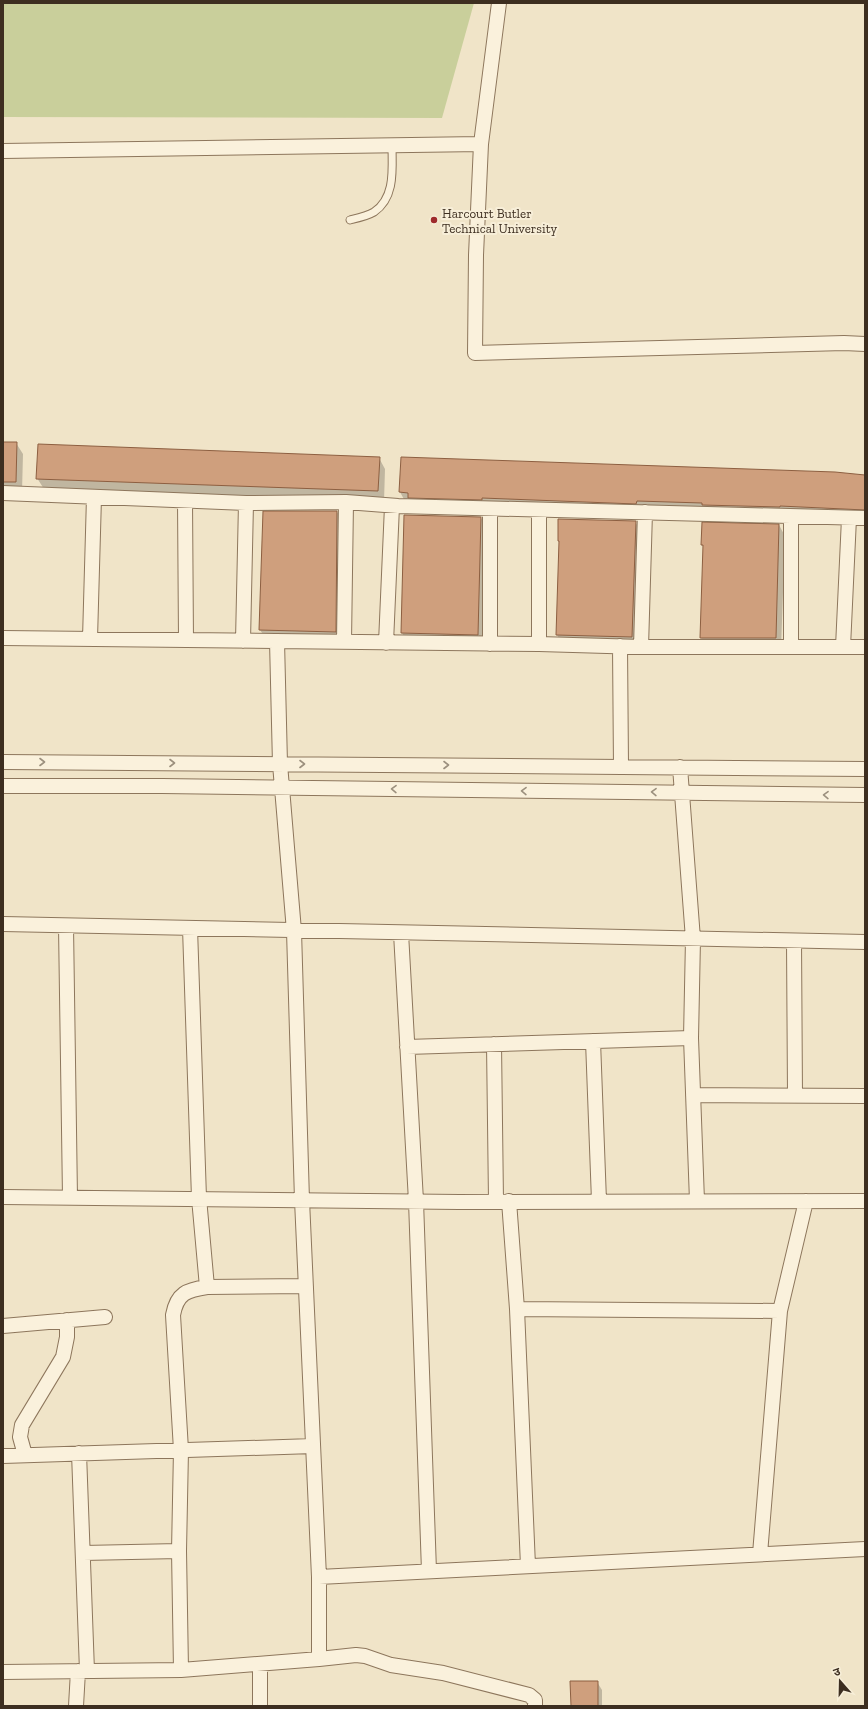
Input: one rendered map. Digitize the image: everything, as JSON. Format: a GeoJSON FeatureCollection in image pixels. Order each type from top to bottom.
{"type":"FeatureCollection","features":[{"type":"Feature","properties":{"kind":"street"},"geometry":{"type":"LineString","coordinates":[[499,3],[480,144],[476,254],[475,353],[844,343],[865,344]]}},
{"type":"Feature","properties":{"kind":"street"},"geometry":{"type":"LineString","coordinates":[[3,151],[480,144]]}},
{"type":"Feature","properties":{"kind":"street"},"geometry":{"type":"LineString","coordinates":[[3,493],[246,503],[346,502],[392,506],[865,518]]}},
{"type":"Feature","properties":{"kind":"street"},"geometry":{"type":"LineString","coordinates":[[90,639],[94,496]]}},
{"type":"Feature","properties":{"kind":"street"},"geometry":{"type":"LineString","coordinates":[[185,501],[186,640]]}},
{"type":"Feature","properties":{"kind":"street"},"geometry":{"type":"LineString","coordinates":[[344,642],[346,502]]}},
{"type":"Feature","properties":{"kind":"street"},"geometry":{"type":"LineString","coordinates":[[243,641],[246,503]]}},
{"type":"Feature","properties":{"kind":"street"},"geometry":{"type":"LineString","coordinates":[[386,643],[392,506]]}},
{"type":"Feature","properties":{"kind":"street"},"geometry":{"type":"LineString","coordinates":[[490,509],[490,644]]}},
{"type":"Feature","properties":{"kind":"street"},"geometry":{"type":"LineString","coordinates":[[539,510],[539,644]]}},
{"type":"Feature","properties":{"kind":"street"},"geometry":{"type":"LineString","coordinates":[[641,647],[645,512]]}},
{"type":"Feature","properties":{"kind":"street"},"geometry":{"type":"LineString","coordinates":[[791,517],[792,646]]}},
{"type":"Feature","properties":{"kind":"street"},"geometry":{"type":"LineString","coordinates":[[843,647],[849,518]]}},
{"type":"Feature","properties":{"kind":"street"},"geometry":{"type":"LineString","coordinates":[[3,638],[539,644],[641,647],[865,647]]}},
{"type":"Feature","properties":{"kind":"street"},"geometry":{"type":"LineString","coordinates":[[276,641],[280,764],[294,931],[302,1200],[319,1577],[319,1659]]}},
{"type":"Feature","properties":{"kind":"street"},"geometry":{"type":"LineString","coordinates":[[620,646],[621,766]]}},
{"type":"Feature","properties":{"kind":"street"},"geometry":{"type":"LineString","coordinates":[[3,762],[865,769]]}},
{"type":"Feature","properties":{"kind":"street"},"geometry":{"type":"LineString","coordinates":[[680,767],[693,939],[691,1038],[697,1201]]}},
{"type":"Feature","properties":{"kind":"street"},"geometry":{"type":"LineString","coordinates":[[3,786],[865,795]]}},
{"type":"Feature","properties":{"kind":"street"},"geometry":{"type":"LineString","coordinates":[[3,924],[865,942]]}},
{"type":"Feature","properties":{"kind":"street"},"geometry":{"type":"LineString","coordinates":[[66,926],[70,1197]]}},
{"type":"Feature","properties":{"kind":"street"},"geometry":{"type":"LineString","coordinates":[[190,928],[199,1198],[207,1287]]}},
{"type":"Feature","properties":{"kind":"street"},"geometry":{"type":"LineString","coordinates":[[401,933],[416,1201],[429,1571]]}},
{"type":"Feature","properties":{"kind":"street"},"geometry":{"type":"LineString","coordinates":[[794,941],[795,1096]]}},
{"type":"Feature","properties":{"kind":"street"},"geometry":{"type":"LineString","coordinates":[[407,1047],[691,1038]]}},
{"type":"Feature","properties":{"kind":"street"},"geometry":{"type":"LineString","coordinates":[[593,1041],[599,1201]]}},
{"type":"Feature","properties":{"kind":"street"},"geometry":{"type":"LineString","coordinates":[[494,1044],[502,1201],[517,1309],[528,1566]]}},
{"type":"Feature","properties":{"kind":"street"},"geometry":{"type":"LineString","coordinates":[[693,1095],[865,1096]]}},
{"type":"Feature","properties":{"kind":"street"},"geometry":{"type":"LineString","coordinates":[[3,1197],[416,1201],[865,1201]]}},
{"type":"Feature","properties":{"kind":"street"},"geometry":{"type":"LineString","coordinates":[[760,1554],[780,1311],[806,1201]]}},
{"type":"Feature","properties":{"kind":"street"},"geometry":{"type":"LineString","coordinates":[[181,1670],[179,1552],[180,1450],[174,1310],[178,1299],[182,1295],[195,1289],[207,1287],[306,1286]]}},
{"type":"Feature","properties":{"kind":"street"},"geometry":{"type":"LineString","coordinates":[[517,1309],[780,1311]]}},
{"type":"Feature","properties":{"kind":"street"},"geometry":{"type":"LineString","coordinates":[[3,1326],[105,1317]]}},
{"type":"Feature","properties":{"kind":"street"},"geometry":{"type":"LineString","coordinates":[[25,1455],[20,1436],[22,1425],[63,1357],[68,1337],[67,1320]]}},
{"type":"Feature","properties":{"kind":"street"},"geometry":{"type":"LineString","coordinates":[[3,1456],[313,1446]]}},
{"type":"Feature","properties":{"kind":"street"},"geometry":{"type":"LineString","coordinates":[[76,1706],[83,1671],[83,1553],[79,1453]]}},
{"type":"Feature","properties":{"kind":"street"},"geometry":{"type":"LineString","coordinates":[[319,1577],[865,1549]]}},
{"type":"Feature","properties":{"kind":"street"},"geometry":{"type":"LineString","coordinates":[[83,1553],[179,1552]]}},
{"type":"Feature","properties":{"kind":"street"},"geometry":{"type":"LineString","coordinates":[[3,1672],[181,1670],[356,1655],[365,1656],[391,1665],[443,1673],[529,1695],[534,1700],[535,1706]]}},
{"type":"Feature","properties":{"kind":"street"},"geometry":{"type":"LineString","coordinates":[[260,1664],[260,1706]]}},
{"type":"Feature","properties":{"kind":"lane"},"geometry":{"type":"LineString","coordinates":[[350,220],[374,212],[387,198],[392,184],[392,145]]}},
{"type":"Feature","properties":{"kind":"green space"},"geometry":{"type":"Polygon","coordinates":[[[3,3],[474,3],[442,118],[3,117],[3,3]]]}},
{"type":"Feature","properties":{"kind":"building"},"geometry":{"type":"Polygon","coordinates":[[[3,442],[17,442],[16,482],[3,482],[3,442]]]}},
{"type":"Feature","properties":{"kind":"building"},"geometry":{"type":"Polygon","coordinates":[[[38,444],[380,457],[378,491],[36,479],[38,444]]]}},
{"type":"Feature","properties":{"kind":"building"},"geometry":{"type":"Polygon","coordinates":[[[401,457],[835,472],[865,475],[865,510],[780,506],[702,505],[702,503],[637,501],[636,504],[482,498],[482,500],[408,498],[408,493],[399,492],[401,457]]]}},
{"type":"Feature","properties":{"kind":"building"},"geometry":{"type":"Polygon","coordinates":[[[263,511],[337,511],[336,632],[259,630],[263,511]]]}},
{"type":"Feature","properties":{"kind":"building"},"geometry":{"type":"Polygon","coordinates":[[[404,515],[481,517],[478,635],[401,633],[404,515]]]}},
{"type":"Feature","properties":{"kind":"building"},"geometry":{"type":"Polygon","coordinates":[[[558,519],[636,521],[632,637],[556,635],[559,541],[558,519]]]}},
{"type":"Feature","properties":{"kind":"building"},"geometry":{"type":"Polygon","coordinates":[[[702,522],[779,524],[776,638],[700,638],[703,545],[701,545],[702,522]]]}},
{"type":"Feature","properties":{"kind":"building"},"geometry":{"type":"Polygon","coordinates":[[[570,1681],[598,1681],[598,1706],[571,1706],[570,1681]]]}},
{"type":"Feature","properties":{"kind":"place","name":"Harcourt Butler Technical University"},"geometry":{"type":"Point","coordinates":[434,220]}}]}
